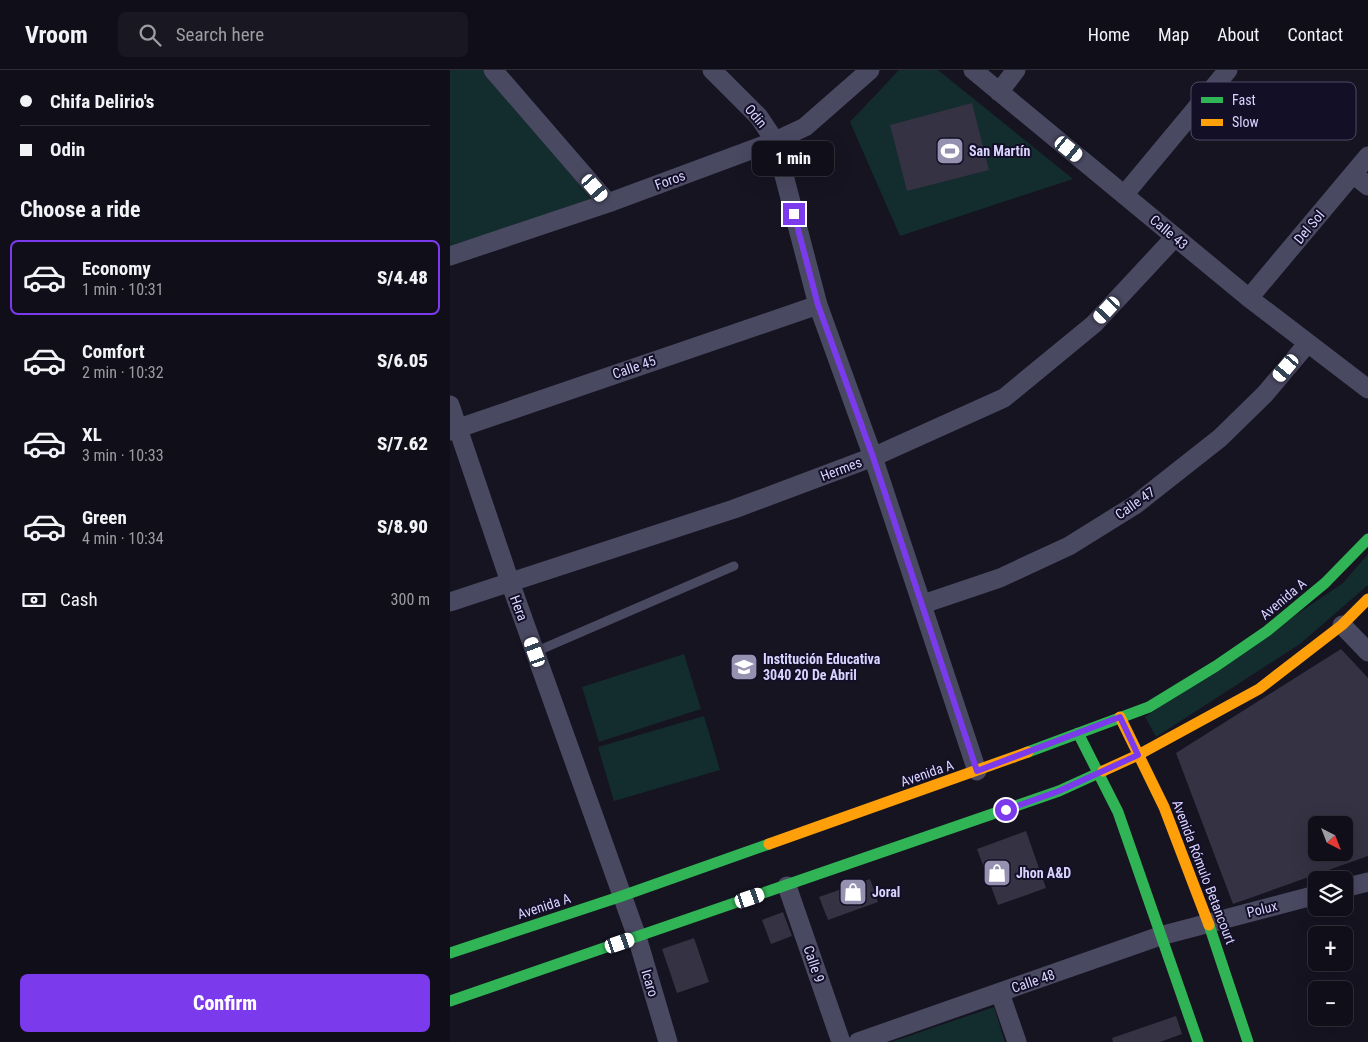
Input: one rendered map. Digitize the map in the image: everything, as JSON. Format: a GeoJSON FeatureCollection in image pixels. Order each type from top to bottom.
{"type":"FeatureCollection","features":[{"type":"Feature","properties":{"kind":"street"},"geometry":{"type":"LineString","coordinates":[[493,70],[608,203]]}},
{"type":"Feature","properties":{"kind":"street","name":"Odin"},"geometry":{"type":"LineString","coordinates":[[712,70],[759,117],[775,142],[818,305],[873,457],[977,771]]}},
{"type":"Feature","properties":{"kind":"street","name":"Foros"},"geometry":{"type":"LineString","coordinates":[[450,256],[608,203],[775,142],[805,127],[870,70]]}},
{"type":"Feature","properties":{"kind":"street","name":"Calle 43"},"geometry":{"type":"LineString","coordinates":[[973,70],[1249,298],[1368,389]]}},
{"type":"Feature","properties":{"kind":"street"},"geometry":{"type":"LineString","coordinates":[[999,92],[1016,70]]}},
{"type":"Feature","properties":{"kind":"street"},"geometry":{"type":"LineString","coordinates":[[1218,82],[1228,70]]}},
{"type":"Feature","properties":{"kind":"street"},"geometry":{"type":"LineString","coordinates":[[1124,195],[1191,114]]}},
{"type":"Feature","properties":{"kind":"street","name":"Del Sol"},"geometry":{"type":"LineString","coordinates":[[1249,298],[1368,156]]}},
{"type":"Feature","properties":{"kind":"street"},"geometry":{"type":"LineString","coordinates":[[1353,174],[1368,186]]}},
{"type":"Feature","properties":{"kind":"street","name":"Hermes"},"geometry":{"type":"LineString","coordinates":[[450,602],[734,509],[873,457],[1004,398],[1094,324],[1175,237]]}},
{"type":"Feature","properties":{"kind":"street","name":"Calle 45"},"geometry":{"type":"LineString","coordinates":[[454,430],[818,305]]}},
{"type":"Feature","properties":{"kind":"street","name":"Calle 47"},"geometry":{"type":"LineString","coordinates":[[923,604],[1018,570],[1069,546],[1135,505],[1220,438],[1264,394],[1308,343]]}},
{"type":"Feature","properties":{"kind":"street","name":"Hera"},"geometry":{"type":"LineString","coordinates":[[450,405],[454,430],[622,896]]}},
{"type":"Feature","properties":{"kind":"street","name":"Avenida A"},"geometry":{"type":"LineString","coordinates":[[451,948],[622,896],[977,771],[1149,707],[1267,632],[1325,583],[1368,539]]}},
{"type":"Feature","properties":{"kind":"street"},"geometry":{"type":"LineString","coordinates":[[450,1001],[1059,791],[1138,755],[1260,689],[1342,625],[1368,599]]}},
{"type":"Feature","properties":{"kind":"street"},"geometry":{"type":"LineString","coordinates":[[1342,625],[1368,652]]}},
{"type":"Feature","properties":{"kind":"street","name":"Avenida Rómulo Betancourt"},"geometry":{"type":"LineString","coordinates":[[1120,717],[1164,807],[1208,923],[1248,1042]]}},
{"type":"Feature","properties":{"kind":"street"},"geometry":{"type":"LineString","coordinates":[[1078,733],[1118,812],[1198,1042]]}},
{"type":"Feature","properties":{"kind":"street"},"geometry":{"type":"LineString","coordinates":[[1353,886],[1368,882]]}},
{"type":"Feature","properties":{"kind":"street","name":"Calle 9"},"geometry":{"type":"LineString","coordinates":[[787,886],[841,1042]]}},
{"type":"Feature","properties":{"kind":"street","name":"Icaro"},"geometry":{"type":"LineString","coordinates":[[622,896],[637,937],[668,1042]]}},
{"type":"Feature","properties":{"kind":"street","name":"Polux"},"geometry":{"type":"LineString","coordinates":[[1208,923],[1308,898]]}},
{"type":"Feature","properties":{"kind":"street","name":"Calle 48"},"geometry":{"type":"LineString","coordinates":[[858,1042],[1160,936],[1208,923]]}},
{"type":"Feature","properties":{"kind":"street"},"geometry":{"type":"LineString","coordinates":[[1000,993],[1016,1042]]}},
{"type":"Feature","properties":{"kind":"lane"},"geometry":{"type":"LineString","coordinates":[[535,652],[734,566]]}},
{"type":"Feature","properties":{"kind":"green space"},"geometry":{"type":"Polygon","coordinates":[[[450,70],[484,70],[593,198],[450,247],[450,70]]]}},
{"type":"Feature","properties":{"kind":"green space","name":"San Martín"},"geometry":{"type":"Polygon","coordinates":[[[899,70],[938,70],[1073,179],[900,236],[850,122],[899,70]]]}},
{"type":"Feature","properties":{"kind":"green space"},"geometry":{"type":"Polygon","coordinates":[[[1368,554],[1368,585],[1300,644],[1156,737],[1145,717],[1343,583],[1368,554]]]}},
{"type":"Feature","properties":{"kind":"green space"},"geometry":{"type":"Polygon","coordinates":[[[684,654],[701,709],[599,742],[582,687],[684,654]]]}},
{"type":"Feature","properties":{"kind":"green space"},"geometry":{"type":"Polygon","coordinates":[[[704,716],[720,770],[614,801],[598,747],[704,716]]]}},
{"type":"Feature","properties":{"kind":"green space"},"geometry":{"type":"Polygon","coordinates":[[[994,1007],[1005,1042],[891,1042],[994,1007]]]}},
{"type":"Feature","properties":{"kind":"building"},"geometry":{"type":"Polygon","coordinates":[[[972,103],[989,170],[907,191],[890,125],[972,103]]]}},
{"type":"Feature","properties":{"kind":"building"},"geometry":{"type":"Polygon","coordinates":[[[1341,649],[1368,678],[1368,856],[1326,871],[1308,871],[1308,877],[1233,904],[1176,753],[1341,649]]]}},
{"type":"Feature","properties":{"kind":"building"},"geometry":{"type":"Polygon","coordinates":[[[1026,831],[1046,888],[998,905],[977,849],[1026,831]]]}},
{"type":"Feature","properties":{"kind":"building"},"geometry":{"type":"Polygon","coordinates":[[[870,879],[878,902],[828,920],[819,897],[870,879]]]}},
{"type":"Feature","properties":{"kind":"building"},"geometry":{"type":"Polygon","coordinates":[[[783,912],[792,936],[771,944],[762,920],[783,912]]]}},
{"type":"Feature","properties":{"kind":"building"},"geometry":{"type":"Polygon","coordinates":[[[694,938],[709,982],[677,993],[662,949],[694,938]]]}},
{"type":"Feature","properties":{"kind":"building"},"geometry":{"type":"Polygon","coordinates":[[[1176,1016],[1182,1034],[1160,1042],[1113,1042],[1112,1038],[1176,1016]]]}},
{"type":"Feature","properties":{"kind":"traffic: fast"},"geometry":{"type":"LineString","coordinates":[[1028,752],[1149,707],[1216,666],[1267,631],[1325,583],[1368,539]]}},
{"type":"Feature","properties":{"kind":"traffic: fast"},"geometry":{"type":"LineString","coordinates":[[1078,733],[1118,812],[1198,1042]]}},
{"type":"Feature","properties":{"kind":"traffic: fast"},"geometry":{"type":"LineString","coordinates":[[450,1001],[1059,791],[1103,771]]}},
{"type":"Feature","properties":{"kind":"traffic: fast"},"geometry":{"type":"LineString","coordinates":[[450,953],[622,896],[769,844]]}},
{"type":"Feature","properties":{"kind":"traffic: fast"},"geometry":{"type":"LineString","coordinates":[[1209,925],[1248,1042]]}},
{"type":"Feature","properties":{"kind":"traffic: slow"},"geometry":{"type":"LineString","coordinates":[[1103,771],[1138,755],[1259,689],[1342,625],[1368,599]]}},
{"type":"Feature","properties":{"kind":"traffic: slow"},"geometry":{"type":"LineString","coordinates":[[1120,717],[1164,807],[1209,925]]}},
{"type":"Feature","properties":{"kind":"traffic: slow"},"geometry":{"type":"LineString","coordinates":[[769,844],[1028,752]]}},
{"type":"Feature","properties":{"kind":"place","name":"San Martín"},"geometry":{"type":"Point","coordinates":[950,151]}},
{"type":"Feature","properties":{"kind":"place","name":"Institución Educativa 3040 20 De Abril"},"geometry":{"type":"Point","coordinates":[744,667]}},
{"type":"Feature","properties":{"kind":"place","name":"Jhon A&D"},"geometry":{"type":"Point","coordinates":[997,873]}},
{"type":"Feature","properties":{"kind":"place","name":"Joral"},"geometry":{"type":"Point","coordinates":[853,892]}},
{"type":"Feature","properties":{"kind":"route"},"geometry":{"type":"LineString","coordinates":[[794,214],[818,305],[873,457],[977,771],[1120,717],[1138,755],[1059,791],[1006,810]]}}]}
